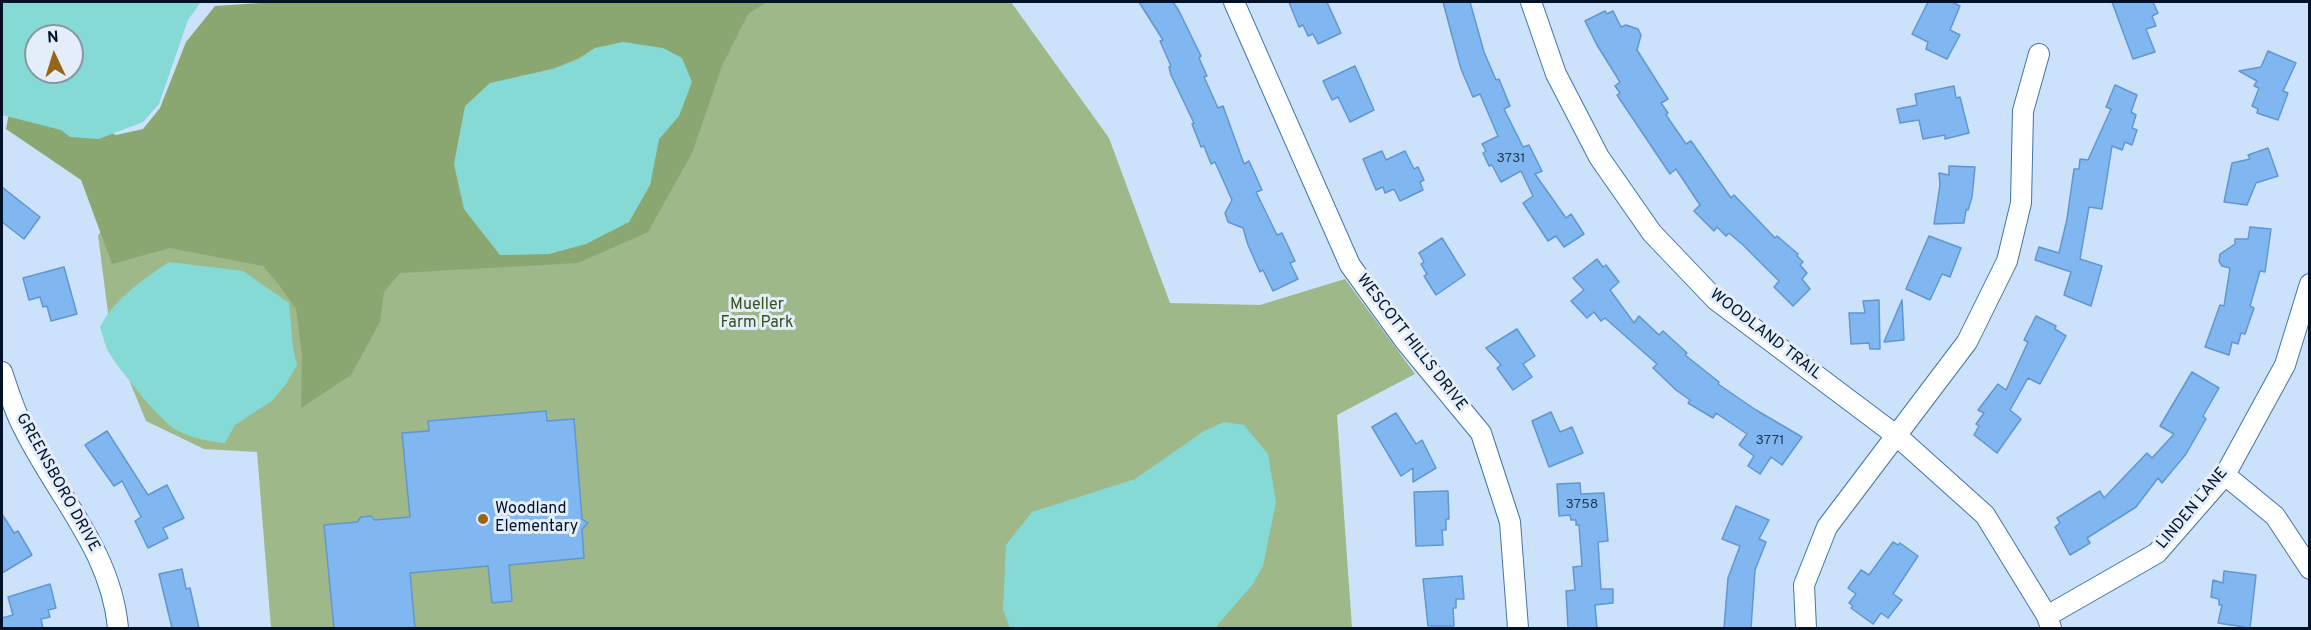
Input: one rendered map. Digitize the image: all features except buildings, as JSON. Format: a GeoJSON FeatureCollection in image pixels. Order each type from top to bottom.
{"type":"FeatureCollection","features":[{"type":"Feature","properties":{"kind":"street","name":"WESCOTT HILLS DRIVE"},"geometry":{"type":"LineString","coordinates":[[1234,2],[1350,265],[1405,341],[1481,433],[1510,522],[1518,628]]}},
{"type":"Feature","properties":{"kind":"street","name":"WOODLAND TRAIL"},"geometry":{"type":"LineString","coordinates":[[1531,2],[1556,74],[1599,157],[1652,233],[1716,300],[1897,436],[1985,515],[2049,622]]}},
{"type":"Feature","properties":{"kind":"street"},"geometry":{"type":"LineString","coordinates":[[1806,628],[1804,585],[1827,526],[1967,342],[2007,261],[2021,203],[2023,111],[2039,54]]}},
{"type":"Feature","properties":{"kind":"street","name":"LINDEN LANE"},"geometry":{"type":"LineString","coordinates":[[2049,622],[2157,553],[2225,475],[2285,365],[2310,285]]}},
{"type":"Feature","properties":{"kind":"street","name":"GREENSBORO DRIVE"},"geometry":{"type":"LineString","coordinates":[[2,372],[22,427],[90,538],[116,605],[118,628]]}},
{"type":"Feature","properties":{"kind":"street"},"geometry":{"type":"LineString","coordinates":[[2225,475],[2275,516],[2310,569]]}},
{"type":"Feature","properties":{"kind":"green space","name":"Mueller Farm Park"},"geometry":{"type":"Polygon","coordinates":[[[310,2],[1011,2],[1109,138],[1170,303],[1260,305],[1345,279],[1415,374],[1337,415],[1352,628],[271,628],[257,452],[204,449],[146,421],[111,336],[98,235],[310,2]]]}},
{"type":"Feature","properties":{"kind":"shaded area"},"geometry":{"type":"Polygon","coordinates":[[[2,2],[201,2],[188,20],[159,104],[143,122],[99,139],[70,137],[61,130],[2,115],[2,2]]]}},
{"type":"Feature","properties":{"kind":"shaded area"},"geometry":{"type":"Polygon","coordinates":[[[277,2],[767,2],[748,14],[722,66],[692,153],[648,232],[578,263],[400,273],[384,292],[380,322],[351,375],[301,408],[302,356],[296,309],[263,266],[170,248],[112,264],[81,180],[6,129],[11,101],[95,124],[116,135],[143,129],[160,108],[186,42],[215,6],[277,2]],[[595,48],[558,66],[519,76],[454,164],[464,209],[500,255],[549,254],[586,244],[650,185],[659,139],[679,116],[595,48]]]}},
{"type":"Feature","properties":{"kind":"shaded area"},"geometry":{"type":"Polygon","coordinates":[[[623,42],[663,48],[682,58],[692,82],[679,116],[659,139],[650,185],[629,222],[586,244],[549,254],[500,255],[464,209],[454,164],[465,106],[490,83],[553,69],[579,59],[595,48],[623,42]]]}},
{"type":"Feature","properties":{"kind":"shaded area"},"geometry":{"type":"Polygon","coordinates":[[[169,262],[243,271],[289,303],[297,365],[273,400],[235,425],[225,443],[193,437],[169,425],[122,371],[109,353],[104,341],[100,327],[106,316],[121,298],[169,262]]]}},
{"type":"Feature","properties":{"kind":"shaded area"},"geometry":{"type":"Polygon","coordinates":[[[1224,422],[1244,425],[1268,454],[1276,502],[1263,566],[1253,584],[1215,628],[1010,628],[1003,610],[1006,545],[1032,512],[1135,479],[1204,431],[1224,422]]]}},
{"type":"Feature","properties":{"kind":"place","name":"Woodland Elementary"},"geometry":{"type":"Point","coordinates":[483,519]}}]}
